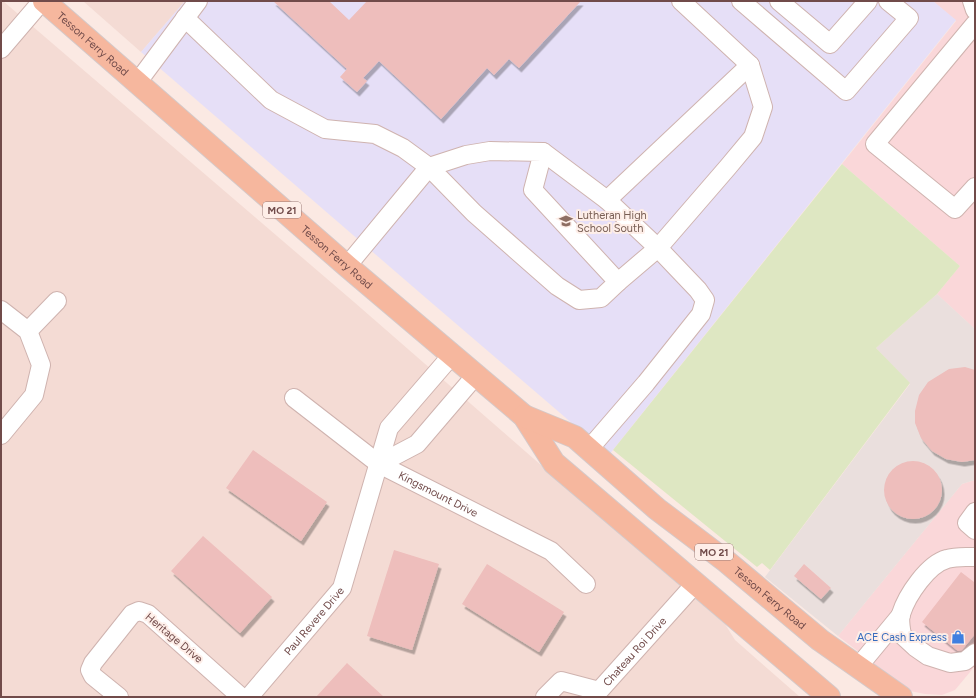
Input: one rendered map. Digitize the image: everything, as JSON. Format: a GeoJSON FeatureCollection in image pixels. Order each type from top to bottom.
{"type":"FeatureCollection","features":[{"type":"Feature","properties":{"kind":"main road","name":"Tesson Ferry Road"},"geometry":{"type":"LineString","coordinates":[[43,1],[347,266],[524,416],[554,463],[829,697]]}},
{"type":"Feature","properties":{"kind":"main road","name":"Tesson Ferry Road"},"geometry":{"type":"LineString","coordinates":[[524,416],[575,437],[657,509],[728,562],[820,640],[901,697]]}},
{"type":"Feature","properties":{"kind":"street"},"geometry":{"type":"LineString","coordinates":[[1,49],[43,1]]}},
{"type":"Feature","properties":{"kind":"street"},"geometry":{"type":"LineString","coordinates":[[137,83],[198,1]]}},
{"type":"Feature","properties":{"kind":"street"},"geometry":{"type":"LineString","coordinates":[[185,18],[271,100],[324,129],[375,134],[403,148],[429,166],[474,213],[557,286],[579,300],[602,298],[618,282],[658,248],[753,137],[763,107],[750,65],[681,1]]}},
{"type":"Feature","properties":{"kind":"street"},"geometry":{"type":"LineString","coordinates":[[741,1],[846,91],[909,18],[888,1]]}},
{"type":"Feature","properties":{"kind":"street"},"geometry":{"type":"LineString","coordinates":[[779,1],[830,44],[868,1]]}},
{"type":"Feature","properties":{"kind":"street"},"geometry":{"type":"LineString","coordinates":[[972,1],[975,10]]}},
{"type":"Feature","properties":{"kind":"street"},"geometry":{"type":"LineString","coordinates":[[975,24],[875,144],[955,210],[975,186]]}},
{"type":"Feature","properties":{"kind":"street"},"geometry":{"type":"LineString","coordinates":[[607,200],[750,65]]}},
{"type":"Feature","properties":{"kind":"street"},"geometry":{"type":"LineString","coordinates":[[347,266],[429,166],[466,155],[490,151],[543,152],[607,200],[658,248],[698,290],[705,300],[701,314],[646,383],[589,449]]}},
{"type":"Feature","properties":{"kind":"street"},"geometry":{"type":"LineString","coordinates":[[543,152],[533,190],[618,282]]}},
{"type":"Feature","properties":{"kind":"street"},"geometry":{"type":"LineString","coordinates":[[28,332],[57,301]]}},
{"type":"Feature","properties":{"kind":"street"},"geometry":{"type":"LineString","coordinates":[[1,310],[28,332],[41,364],[34,395],[1,435]]}},
{"type":"Feature","properties":{"kind":"street","name":"Paul Revere Drive"},"geometry":{"type":"LineString","coordinates":[[249,697],[342,588],[389,428],[452,355]]}},
{"type":"Feature","properties":{"kind":"street"},"geometry":{"type":"LineString","coordinates":[[379,464],[417,444],[476,375]]}},
{"type":"Feature","properties":{"kind":"street","name":"Kingsmount Drive"},"geometry":{"type":"LineString","coordinates":[[294,398],[379,464],[552,551],[586,584]]}},
{"type":"Feature","properties":{"kind":"street"},"geometry":{"type":"LineString","coordinates":[[975,512],[967,523],[975,530]]}},
{"type":"Feature","properties":{"kind":"street"},"geometry":{"type":"LineString","coordinates":[[858,667],[901,615],[914,590],[935,564],[948,559],[975,558]]}},
{"type":"Feature","properties":{"kind":"street","name":"Chateau Roi Drive"},"geometry":{"type":"LineString","coordinates":[[545,697],[561,681],[603,694],[695,584]]}},
{"type":"Feature","properties":{"kind":"street","name":"Heritage Drive"},"geometry":{"type":"LineString","coordinates":[[119,697],[93,676],[90,670],[93,663],[132,614],[139,611],[148,614],[241,697]]}},
{"type":"Feature","properties":{"kind":"street"},"geometry":{"type":"LineString","coordinates":[[901,615],[902,635],[928,656],[950,663],[965,662],[975,653]]}},
{"type":"Feature","properties":{"kind":"shaded area"},"geometry":{"type":"Polygon","coordinates":[[[1,1],[3,1],[354,302],[725,624],[735,640],[800,697],[1,697],[1,1]]]}},
{"type":"Feature","properties":{"kind":"shaded area"},"geometry":{"type":"Polygon","coordinates":[[[83,1],[185,1],[141,52],[83,1]]]}},
{"type":"Feature","properties":{"kind":"shaded area","name":"Lutheran High School South"},"geometry":{"type":"Polygon","coordinates":[[[185,1],[933,1],[956,20],[609,455],[141,52],[185,1]]]}},
{"type":"Feature","properties":{"kind":"shaded area"},"geometry":{"type":"Polygon","coordinates":[[[933,1],[975,1],[975,329],[937,294],[960,266],[842,164],[956,21],[933,1]]]}},
{"type":"Feature","properties":{"kind":"shaded area"},"geometry":{"type":"Polygon","coordinates":[[[937,294],[975,329],[975,480],[962,484],[838,636],[765,577],[910,384],[876,348],[937,294]]]}},
{"type":"Feature","properties":{"kind":"shaded area"},"geometry":{"type":"Polygon","coordinates":[[[975,480],[975,666],[955,690],[942,695],[910,691],[838,636],[962,484],[975,480]]]}},
{"type":"Feature","properties":{"kind":"green space"},"geometry":{"type":"Polygon","coordinates":[[[842,164],[960,266],[937,294],[876,348],[910,383],[770,570],[762,563],[757,567],[613,450],[842,164]]]}},
{"type":"Feature","properties":{"kind":"building"},"geometry":{"type":"Polygon","coordinates":[[[273,1],[329,1],[349,20],[367,1],[581,1],[519,68],[509,59],[494,75],[487,68],[441,119],[379,61],[363,78],[367,81],[357,92],[340,77],[347,69],[273,1]]]}},
{"type":"Feature","properties":{"kind":"building"},"geometry":{"type":"Polygon","coordinates":[[[965,367],[975,370],[975,460],[962,462],[946,459],[932,451],[921,438],[915,423],[915,411],[919,395],[928,382],[949,369],[965,367]]]}},
{"type":"Feature","properties":{"kind":"building"},"geometry":{"type":"Polygon","coordinates":[[[253,450],[327,502],[301,541],[226,488],[253,450]]]}},
{"type":"Feature","properties":{"kind":"building"},"geometry":{"type":"Polygon","coordinates":[[[907,461],[919,461],[934,469],[942,484],[942,496],[934,511],[919,519],[907,519],[892,511],[884,496],[884,484],[892,469],[907,461]]]}},
{"type":"Feature","properties":{"kind":"building"},"geometry":{"type":"Polygon","coordinates":[[[203,536],[272,597],[240,633],[171,571],[203,536]]]}},
{"type":"Feature","properties":{"kind":"building"},"geometry":{"type":"Polygon","coordinates":[[[394,550],[439,564],[412,650],[367,636],[394,550]]]}},
{"type":"Feature","properties":{"kind":"building"},"geometry":{"type":"Polygon","coordinates":[[[487,564],[564,612],[539,652],[462,604],[487,564]]]}},
{"type":"Feature","properties":{"kind":"building"},"geometry":{"type":"Polygon","coordinates":[[[804,564],[831,588],[821,599],[794,576],[804,564]]]}},
{"type":"Feature","properties":{"kind":"building"},"geometry":{"type":"Polygon","coordinates":[[[961,572],[974,582],[975,581],[975,634],[962,650],[958,651],[922,622],[961,572]]]}},
{"type":"Feature","properties":{"kind":"building"},"geometry":{"type":"Polygon","coordinates":[[[347,663],[384,697],[316,697],[347,663]]]}},
{"type":"Feature","properties":{"kind":"place","name":"Lutheran High School South"},"geometry":{"type":"Point","coordinates":[566,221]}},
{"type":"Feature","properties":{"kind":"place","name":"ACE Cash Express"},"geometry":{"type":"Point","coordinates":[958,637]}}]}
